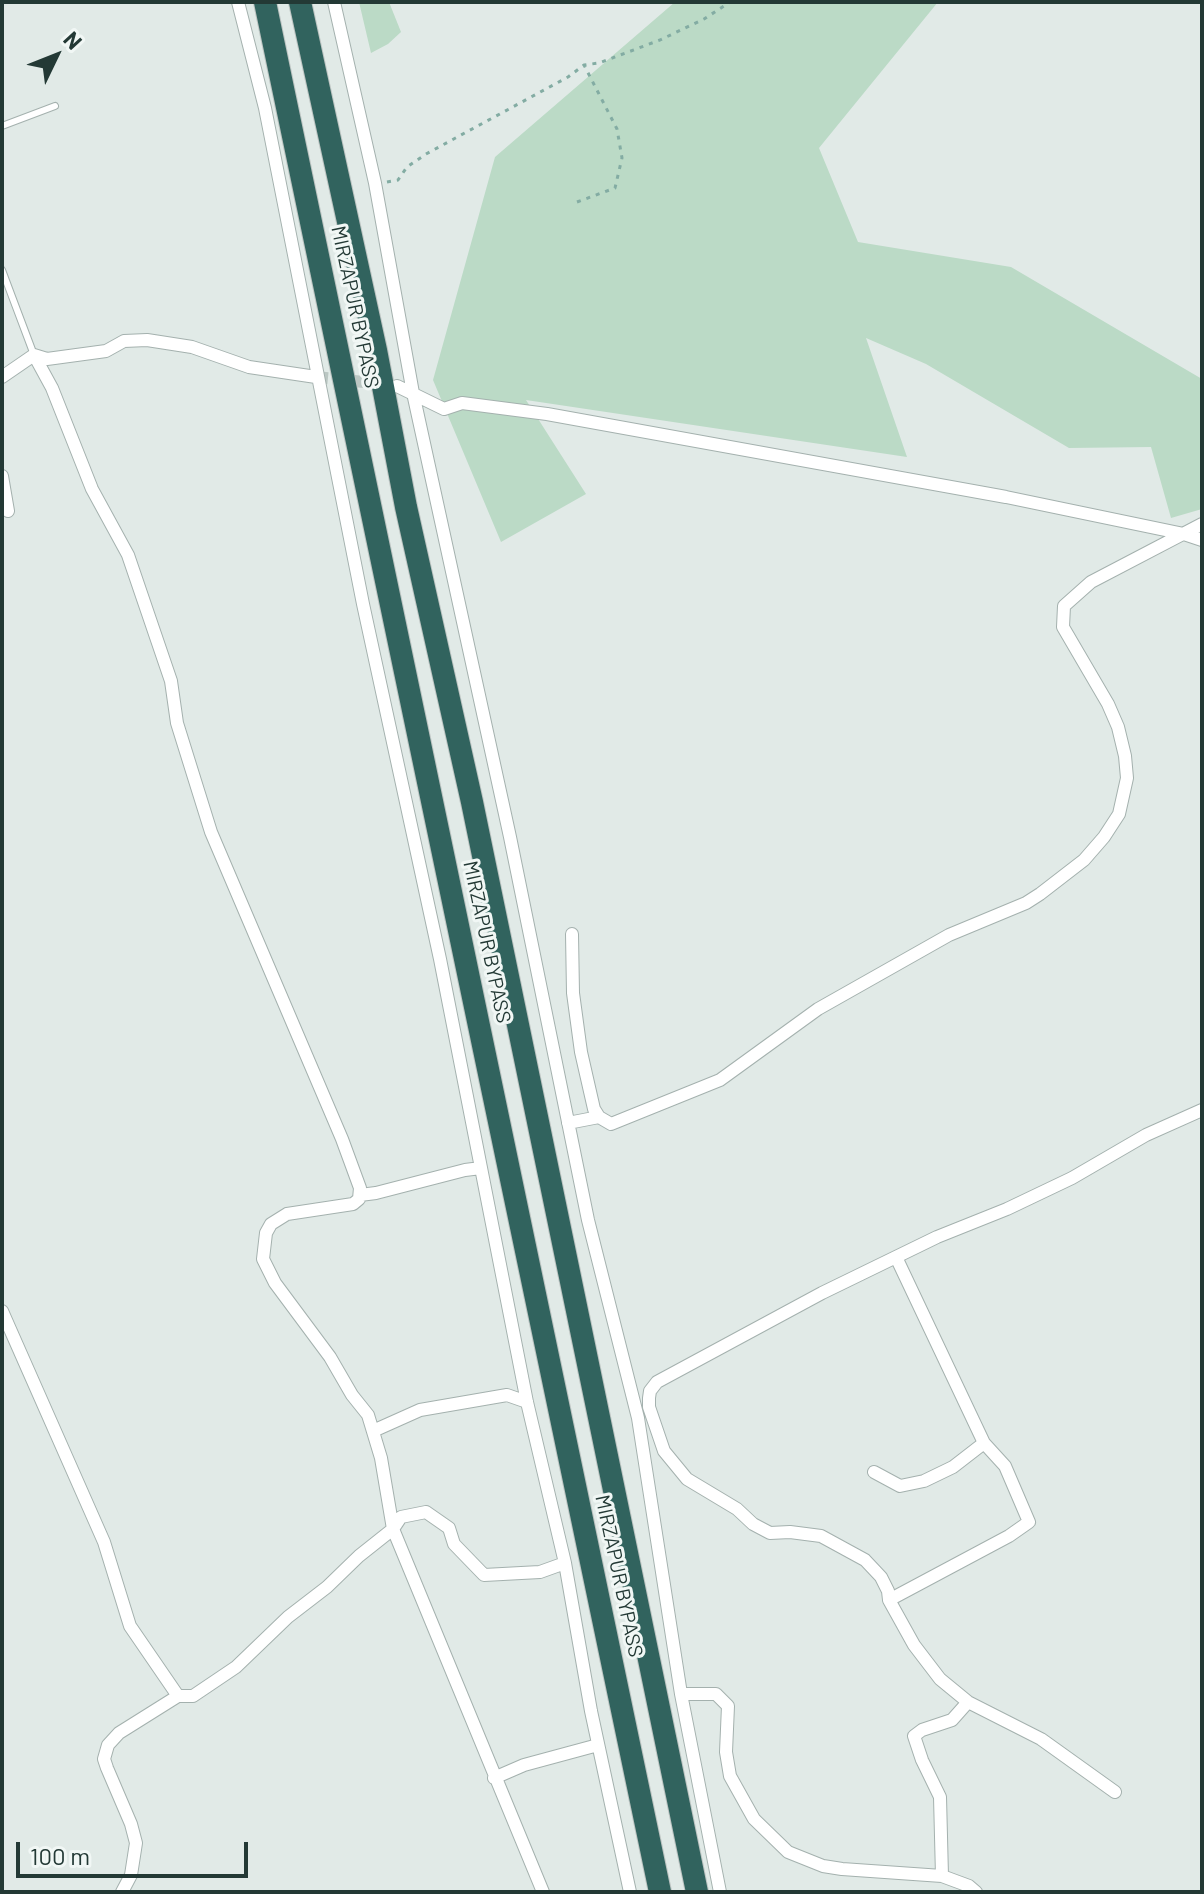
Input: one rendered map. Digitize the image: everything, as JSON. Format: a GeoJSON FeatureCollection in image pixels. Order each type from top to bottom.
{"type":"FeatureCollection","features":[{"type":"Feature","properties":{"kind":"highway","name":"MIRZAPUR BYPASS"},"geometry":{"type":"LineString","coordinates":[[265,2],[660,1892]]}},
{"type":"Feature","properties":{"kind":"highway"},"geometry":{"type":"LineString","coordinates":[[300,2],[376,350],[406,507],[472,802],[697,1892]]}},
{"type":"Feature","properties":{"kind":"street"},"geometry":{"type":"LineString","coordinates":[[238,2],[265,108],[363,604],[440,959],[527,1402],[565,1563],[598,1745],[630,1892]]}},
{"type":"Feature","properties":{"kind":"street"},"geometry":{"type":"LineString","coordinates":[[334,2],[375,183],[413,393],[510,837],[588,1220],[638,1418],[681,1694],[720,1892]]}},
{"type":"Feature","properties":{"kind":"street"},"geometry":{"type":"LineString","coordinates":[[34,355],[47,359],[106,351],[124,341],[147,340],[192,347],[249,367],[316,377]]}},
{"type":"Feature","properties":{"kind":"street"},"geometry":{"type":"LineString","coordinates":[[34,355],[52,388],[92,489],[128,555],[171,681],[177,723],[211,832],[342,1139],[360,1195]]}},
{"type":"Feature","properties":{"kind":"street"},"geometry":{"type":"LineString","coordinates":[[2,377],[34,355]]}},
{"type":"Feature","properties":{"kind":"street"},"geometry":{"type":"LineString","coordinates":[[397,386],[444,409],[462,403],[547,414],[1006,497],[1202,540]]}},
{"type":"Feature","properties":{"kind":"street"},"geometry":{"type":"LineString","coordinates":[[2,476],[8,511]]}},
{"type":"Feature","properties":{"kind":"street"},"geometry":{"type":"LineString","coordinates":[[572,934],[573,993],[581,1052],[594,1109],[599,1117],[611,1124],[720,1080],[818,1009],[949,935],[1026,903],[1084,860],[1119,814],[1127,778],[1125,756],[1108,704],[1063,627],[1064,606],[1091,582],[1202,524]]}},
{"type":"Feature","properties":{"kind":"street"},"geometry":{"type":"LineString","coordinates":[[1115,1792],[1041,1739],[968,1702],[940,1679],[902,1626],[881,1577],[865,1560],[821,1536],[770,1533],[687,1479],[664,1451],[649,1407],[649,1398],[657,1382],[771,1319],[896,1257],[1072,1178],[1146,1135],[1202,1110]]}},
{"type":"Feature","properties":{"kind":"street"},"geometry":{"type":"LineString","coordinates":[[568,1123],[599,1117]]}},
{"type":"Feature","properties":{"kind":"street"},"geometry":{"type":"LineString","coordinates":[[481,1168],[360,1195],[353,1204],[287,1214],[271,1224],[266,1233],[263,1259],[275,1283],[368,1415],[381,1458],[393,1529],[543,1892]]}},
{"type":"Feature","properties":{"kind":"street"},"geometry":{"type":"LineString","coordinates":[[889,1600],[1009,1536],[1029,1522],[1005,1466],[984,1443],[896,1257]]}},
{"type":"Feature","properties":{"kind":"street"},"geometry":{"type":"LineString","coordinates":[[2,1311],[104,1542],[130,1626],[178,1696]]}},
{"type":"Feature","properties":{"kind":"street"},"geometry":{"type":"LineString","coordinates":[[373,1431],[420,1410],[507,1395],[527,1402]]}},
{"type":"Feature","properties":{"kind":"street"},"geometry":{"type":"LineString","coordinates":[[874,1472],[900,1486],[924,1481],[953,1467],[984,1443]]}},
{"type":"Feature","properties":{"kind":"street"},"geometry":{"type":"LineString","coordinates":[[122,1892],[131,1875],[136,1843],[107,1768],[105,1751],[119,1733],[178,1696],[193,1696],[236,1667],[288,1617],[393,1529],[401,1517],[426,1512],[449,1528],[454,1544],[484,1575],[540,1572],[565,1563]]}},
{"type":"Feature","properties":{"kind":"street"},"geometry":{"type":"LineString","coordinates":[[681,1694],[716,1694],[728,1706],[726,1752],[730,1776],[754,1819],[788,1852],[823,1866],[842,1869],[942,1876],[976,1892]]}},
{"type":"Feature","properties":{"kind":"street"},"geometry":{"type":"LineString","coordinates":[[942,1876],[940,1797],[914,1736],[922,1730],[952,1720],[968,1702]]}},
{"type":"Feature","properties":{"kind":"street"},"geometry":{"type":"LineString","coordinates":[[494,1778],[524,1765],[598,1745]]}},
{"type":"Feature","properties":{"kind":"lane"},"geometry":{"type":"LineString","coordinates":[[2,126],[55,106]]}},
{"type":"Feature","properties":{"kind":"lane"},"geometry":{"type":"LineString","coordinates":[[2,270],[34,355]]}},
{"type":"Feature","properties":{"kind":"path"},"geometry":{"type":"LineString","coordinates":[[375,183],[398,180],[407,167],[426,154],[568,77],[584,65],[599,63],[660,40],[704,19],[730,2]]}},
{"type":"Feature","properties":{"kind":"path"},"geometry":{"type":"LineString","coordinates":[[577,202],[615,188],[622,158],[617,129],[584,65]]}},
{"type":"Feature","properties":{"kind":"green space"},"geometry":{"type":"Polygon","coordinates":[[[359,2],[389,2],[401,32],[371,53],[359,2]]]}},
{"type":"Feature","properties":{"kind":"green space"},"geometry":{"type":"Polygon","coordinates":[[[675,2],[938,2],[819,148],[858,242],[1011,267],[1202,379],[1202,509],[1171,518],[1151,447],[1069,448],[926,364],[866,338],[907,457],[526,400],[586,494],[501,542],[433,380],[495,157],[675,2]]]}},
{"type":"Feature","properties":{"kind":"tunnel"},"geometry":{"type":"LineString","coordinates":[[316,377],[384,384]]}}]}
